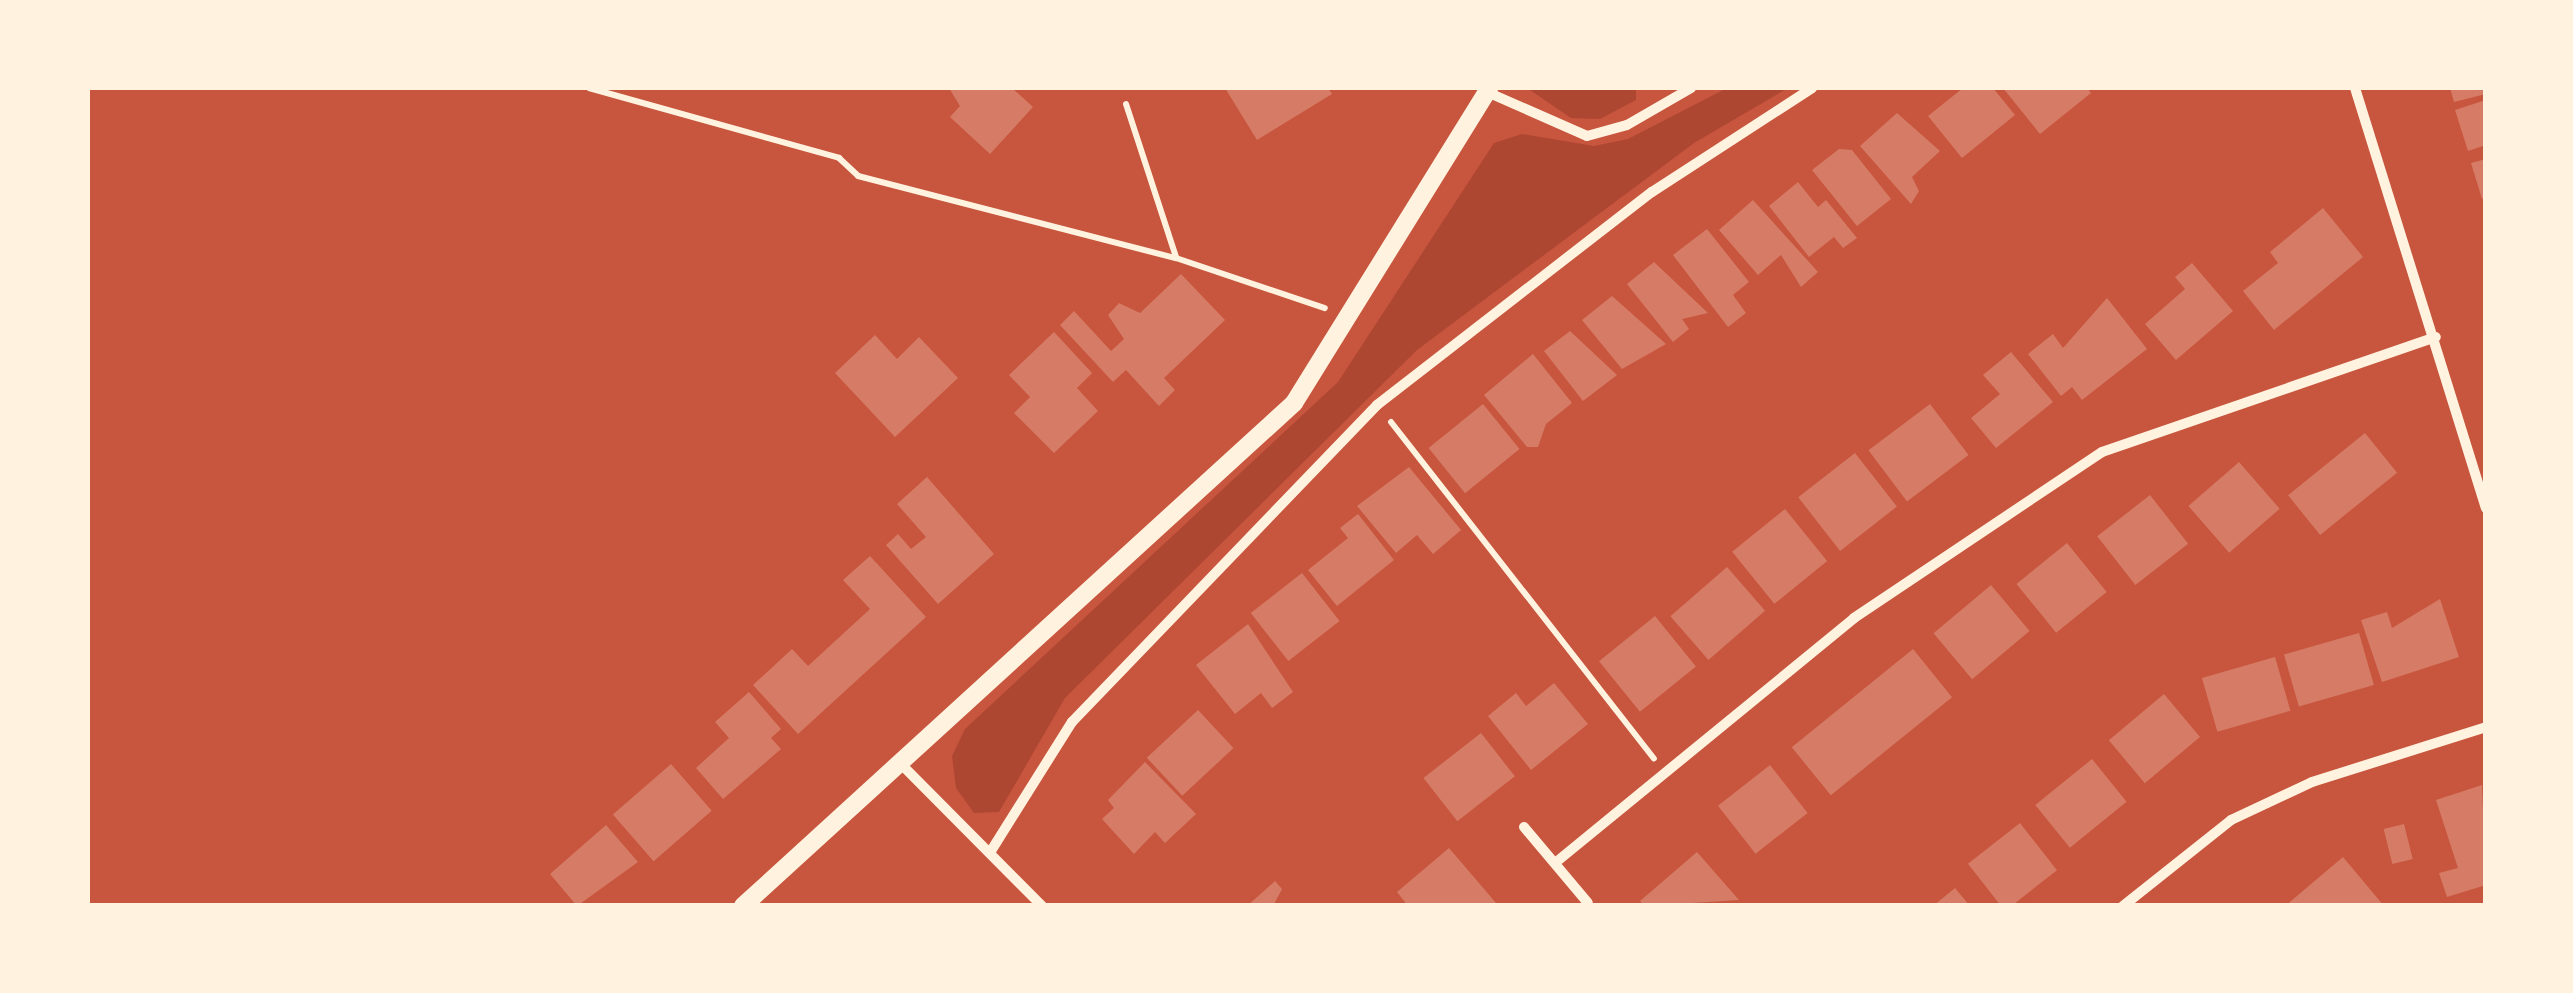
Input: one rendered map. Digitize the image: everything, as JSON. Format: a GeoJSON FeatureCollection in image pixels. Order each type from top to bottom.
{"type":"FeatureCollection","features":[{"type":"Feature","properties":{"kind":"street"},"geometry":{"type":"LineString","coordinates":[[743,906],[1294,403],[1354,318],[1488,90],[1587,136],[1627,125],[1691,88]]}},
{"type":"Feature","properties":{"kind":"street"},"geometry":{"type":"LineString","coordinates":[[991,851],[1072,722],[1377,405],[1652,192],[1812,88]]}},
{"type":"Feature","properties":{"kind":"street"},"geometry":{"type":"LineString","coordinates":[[2355,88],[2436,337],[2486,508]]}},
{"type":"Feature","properties":{"kind":"street"},"geometry":{"type":"LineString","coordinates":[[1555,862],[1964,536],[2102,452],[2436,337]]}},
{"type":"Feature","properties":{"kind":"street"},"geometry":{"type":"LineString","coordinates":[[2123,906],[2231,820],[2312,782],[2486,727]]}},
{"type":"Feature","properties":{"kind":"street"},"geometry":{"type":"LineString","coordinates":[[900,763],[1042,906]]}},
{"type":"Feature","properties":{"kind":"street"},"geometry":{"type":"LineString","coordinates":[[1524,827],[1588,904]]}},
{"type":"Feature","properties":{"kind":"path"},"geometry":{"type":"LineString","coordinates":[[588,88],[840,158],[858,176]]}},
{"type":"Feature","properties":{"kind":"path"},"geometry":{"type":"LineString","coordinates":[[1126,104],[1176,258]]}},
{"type":"Feature","properties":{"kind":"path"},"geometry":{"type":"LineString","coordinates":[[847,178],[858,176],[1176,258],[1354,318]]}},
{"type":"Feature","properties":{"kind":"path"},"geometry":{"type":"LineString","coordinates":[[1377,405],[1664,772]]}},
{"type":"Feature","properties":{"kind":"shaded area"},"geometry":{"type":"Polygon","coordinates":[[[1527,88],[1636,88],[1636,100],[1600,119],[1571,118],[1527,88]]]}},
{"type":"Feature","properties":{"kind":"shaded area"},"geometry":{"type":"Polygon","coordinates":[[[1727,88],[1788,88],[1694,143],[1417,350],[1065,698],[999,812],[974,813],[956,788],[952,756],[965,729],[1338,382],[1494,143],[1522,134],[1594,146],[1628,139],[1727,88]]]}},
{"type":"Feature","properties":{"kind":"building"},"geometry":{"type":"Polygon","coordinates":[[[949,88],[1012,88],[1033,107],[990,154],[950,117],[960,106],[949,88]]]}},
{"type":"Feature","properties":{"kind":"building"},"geometry":{"type":"Polygon","coordinates":[[[1225,88],[1328,88],[1332,94],[1257,140],[1225,88]]]}},
{"type":"Feature","properties":{"kind":"building"},"geometry":{"type":"Polygon","coordinates":[[[1963,88],[1993,88],[2015,115],[1962,158],[1928,116],[1963,88]]]}},
{"type":"Feature","properties":{"kind":"building"},"geometry":{"type":"Polygon","coordinates":[[[2003,88],[2087,88],[2091,93],[2040,134],[2003,88]]]}},
{"type":"Feature","properties":{"kind":"building"},"geometry":{"type":"Polygon","coordinates":[[[2450,88],[2486,88],[2486,94],[2454,102],[2450,88]]]}},
{"type":"Feature","properties":{"kind":"building"},"geometry":{"type":"Polygon","coordinates":[[[2486,100],[2486,145],[2468,151],[2455,110],[2486,100]]]}},
{"type":"Feature","properties":{"kind":"building"},"geometry":{"type":"Polygon","coordinates":[[[1897,113],[1940,151],[1912,177],[1919,191],[1911,204],[1860,146],[1897,113]]]}},
{"type":"Feature","properties":{"kind":"building"},"geometry":{"type":"Polygon","coordinates":[[[1839,149],[1852,150],[1891,199],[1857,226],[1812,170],[1839,149]]]}},
{"type":"Feature","properties":{"kind":"building"},"geometry":{"type":"Polygon","coordinates":[[[2486,159],[2486,198],[2482,199],[2471,163],[2486,159]]]}},
{"type":"Feature","properties":{"kind":"building"},"geometry":{"type":"Polygon","coordinates":[[[1798,182],[1818,207],[1826,200],[1857,238],[1843,248],[1834,237],[1809,257],[1769,206],[1798,182]]]}},
{"type":"Feature","properties":{"kind":"building"},"geometry":{"type":"Polygon","coordinates":[[[1753,200],[1818,272],[1801,287],[1781,255],[1758,275],[1719,230],[1753,200]]]}},
{"type":"Feature","properties":{"kind":"building"},"geometry":{"type":"Polygon","coordinates":[[[2323,208],[2363,257],[2274,330],[2243,291],[2278,263],[2270,252],[2323,208]]]}},
{"type":"Feature","properties":{"kind":"building"},"geometry":{"type":"Polygon","coordinates":[[[1707,229],[1749,282],[1733,295],[1746,313],[1728,327],[1673,255],[1707,229]]]}},
{"type":"Feature","properties":{"kind":"building"},"geometry":{"type":"Polygon","coordinates":[[[1654,262],[1708,313],[1682,319],[1689,329],[1673,342],[1627,284],[1654,262]]]}},
{"type":"Feature","properties":{"kind":"building"},"geometry":{"type":"Polygon","coordinates":[[[2192,263],[2233,311],[2176,360],[2145,324],[2185,289],[2175,277],[2192,263]]]}},
{"type":"Feature","properties":{"kind":"building"},"geometry":{"type":"Polygon","coordinates":[[[1181,274],[1225,320],[1164,378],[1175,390],[1159,406],[1126,370],[1113,382],[1060,325],[1074,311],[1111,351],[1124,339],[1108,315],[1119,303],[1140,313],[1181,274]]]}},
{"type":"Feature","properties":{"kind":"building"},"geometry":{"type":"Polygon","coordinates":[[[1612,296],[1666,344],[1622,369],[1582,320],[1612,296]]]}},
{"type":"Feature","properties":{"kind":"building"},"geometry":{"type":"Polygon","coordinates":[[[2107,298],[2147,349],[2082,400],[2072,387],[2061,396],[2028,354],[2053,334],[2063,348],[2107,298]]]}},
{"type":"Feature","properties":{"kind":"building"},"geometry":{"type":"Polygon","coordinates":[[[1570,331],[1617,375],[1583,401],[1544,351],[1570,331]]]}},
{"type":"Feature","properties":{"kind":"building"},"geometry":{"type":"Polygon","coordinates":[[[1054,332],[1092,373],[1077,388],[1098,411],[1054,453],[1014,413],[1030,397],[1009,375],[1054,332]]]}},
{"type":"Feature","properties":{"kind":"building"},"geometry":{"type":"Polygon","coordinates":[[[875,335],[897,359],[919,337],[958,378],[895,437],[835,373],[875,335]]]}},
{"type":"Feature","properties":{"kind":"building"},"geometry":{"type":"Polygon","coordinates":[[[2011,352],[2053,402],[1996,448],[1971,418],[2000,394],[1983,375],[2011,352]]]}},
{"type":"Feature","properties":{"kind":"building"},"geometry":{"type":"Polygon","coordinates":[[[1533,354],[1572,403],[1546,424],[1538,447],[1527,447],[1484,395],[1533,354]]]}},
{"type":"Feature","properties":{"kind":"building"},"geometry":{"type":"Polygon","coordinates":[[[1483,404],[1520,449],[1465,493],[1429,448],[1483,404]]]}},
{"type":"Feature","properties":{"kind":"building"},"geometry":{"type":"Polygon","coordinates":[[[1930,404],[1969,455],[1907,501],[1869,450],[1930,404]]]}},
{"type":"Feature","properties":{"kind":"building"},"geometry":{"type":"Polygon","coordinates":[[[2365,433],[2397,473],[2320,535],[2288,495],[2365,433]]]}},
{"type":"Feature","properties":{"kind":"building"},"geometry":{"type":"Polygon","coordinates":[[[1855,453],[1897,507],[1840,551],[1798,497],[1855,453]]]}},
{"type":"Feature","properties":{"kind":"building"},"geometry":{"type":"Polygon","coordinates":[[[2239,462],[2280,509],[2229,553],[2188,506],[2239,462]]]}},
{"type":"Feature","properties":{"kind":"building"},"geometry":{"type":"Polygon","coordinates":[[[1409,467],[1461,530],[1433,554],[1417,535],[1396,553],[1357,506],[1409,467]]]}},
{"type":"Feature","properties":{"kind":"building"},"geometry":{"type":"Polygon","coordinates":[[[927,477],[994,554],[938,604],[886,545],[898,534],[911,549],[926,537],[897,504],[927,477]]]}},
{"type":"Feature","properties":{"kind":"building"},"geometry":{"type":"Polygon","coordinates":[[[2150,495],[2188,544],[2135,585],[2097,536],[2150,495]]]}},
{"type":"Feature","properties":{"kind":"building"},"geometry":{"type":"Polygon","coordinates":[[[1785,509],[1827,561],[1774,604],[1732,552],[1785,509]]]}},
{"type":"Feature","properties":{"kind":"building"},"geometry":{"type":"Polygon","coordinates":[[[1358,514],[1394,560],[1337,606],[1308,570],[1348,538],[1340,528],[1358,514]]]}},
{"type":"Feature","properties":{"kind":"building"},"geometry":{"type":"Polygon","coordinates":[[[2067,543],[2107,592],[2056,633],[2016,584],[2067,543]]]}},
{"type":"Feature","properties":{"kind":"building"},"geometry":{"type":"Polygon","coordinates":[[[870,556],[926,617],[798,734],[753,685],[792,649],[808,666],[870,609],[843,580],[870,556]]]}},
{"type":"Feature","properties":{"kind":"building"},"geometry":{"type":"Polygon","coordinates":[[[1727,567],[1765,611],[1708,660],[1670,616],[1727,567]]]}},
{"type":"Feature","properties":{"kind":"building"},"geometry":{"type":"Polygon","coordinates":[[[1302,573],[1340,621],[1288,661],[1251,613],[1302,573]]]}},
{"type":"Feature","properties":{"kind":"building"},"geometry":{"type":"Polygon","coordinates":[[[1991,585],[2030,631],[1972,679],[1934,633],[1991,585]]]}},
{"type":"Feature","properties":{"kind":"building"},"geometry":{"type":"Polygon","coordinates":[[[2440,599],[2459,657],[2382,682],[2361,620],[2387,612],[2392,628],[2440,599]]]}},
{"type":"Feature","properties":{"kind":"building"},"geometry":{"type":"Polygon","coordinates":[[[1655,616],[1696,667],[1640,712],[1599,661],[1655,616]]]}},
{"type":"Feature","properties":{"kind":"building"},"geometry":{"type":"Polygon","coordinates":[[[1248,624],[1293,692],[1272,708],[1261,693],[1235,714],[1196,665],[1248,624]]]}},
{"type":"Feature","properties":{"kind":"building"},"geometry":{"type":"Polygon","coordinates":[[[2359,633],[2374,685],[2299,706],[2284,654],[2359,633]]]}},
{"type":"Feature","properties":{"kind":"building"},"geometry":{"type":"Polygon","coordinates":[[[1913,649],[1952,697],[1831,795],[1792,747],[1913,649]]]}},
{"type":"Feature","properties":{"kind":"building"},"geometry":{"type":"Polygon","coordinates":[[[2275,657],[2290,711],[2217,732],[2202,678],[2275,657]]]}},
{"type":"Feature","properties":{"kind":"building"},"geometry":{"type":"Polygon","coordinates":[[[1554,683],[1588,724],[1531,770],[1488,716],[1516,693],[1526,706],[1554,683]]]}},
{"type":"Feature","properties":{"kind":"building"},"geometry":{"type":"Polygon","coordinates":[[[749,692],[781,729],[771,738],[781,749],[723,799],[696,768],[729,738],[715,722],[749,692]]]}},
{"type":"Feature","properties":{"kind":"building"},"geometry":{"type":"Polygon","coordinates":[[[2164,694],[2200,737],[2145,783],[2109,740],[2164,694]]]}},
{"type":"Feature","properties":{"kind":"building"},"geometry":{"type":"Polygon","coordinates":[[[1198,710],[1233,748],[1182,796],[1147,758],[1198,710]]]}},
{"type":"Feature","properties":{"kind":"building"},"geometry":{"type":"Polygon","coordinates":[[[1481,733],[1515,776],[1457,821],[1423,778],[1481,733]]]}},
{"type":"Feature","properties":{"kind":"building"},"geometry":{"type":"Polygon","coordinates":[[[2092,759],[2127,802],[2070,848],[2035,805],[2092,759]]]}},
{"type":"Feature","properties":{"kind":"building"},"geometry":{"type":"Polygon","coordinates":[[[1145,762],[1196,814],[1165,843],[1155,832],[1134,854],[1102,819],[1114,808],[1108,800],[1145,762]]]}},
{"type":"Feature","properties":{"kind":"building"},"geometry":{"type":"Polygon","coordinates":[[[671,764],[712,811],[654,861],[613,815],[671,764]]]}},
{"type":"Feature","properties":{"kind":"building"},"geometry":{"type":"Polygon","coordinates":[[[1770,765],[1808,813],[1756,854],[1718,806],[1770,765]]]}},
{"type":"Feature","properties":{"kind":"building"},"geometry":{"type":"Polygon","coordinates":[[[2482,785],[2486,885],[2447,897],[2439,873],[2458,868],[2436,800],[2482,785]]]}},
{"type":"Feature","properties":{"kind":"building"},"geometry":{"type":"Polygon","coordinates":[[[2020,823],[2057,870],[2011,906],[2001,906],[1968,864],[2020,823]]]}},
{"type":"Feature","properties":{"kind":"building"},"geometry":{"type":"Polygon","coordinates":[[[2404,824],[2413,859],[2392,864],[2384,829],[2404,824]]]}},
{"type":"Feature","properties":{"kind":"building"},"geometry":{"type":"Polygon","coordinates":[[[606,825],[638,862],[577,906],[550,874],[606,825]]]}},
{"type":"Feature","properties":{"kind":"building"},"geometry":{"type":"Polygon","coordinates":[[[1449,848],[1496,903],[1493,906],[1408,906],[1397,892],[1449,848]]]}},
{"type":"Feature","properties":{"kind":"building"},"geometry":{"type":"Polygon","coordinates":[[[1697,852],[1739,900],[1644,906],[1640,901],[1697,852]]]}},
{"type":"Feature","properties":{"kind":"building"},"geometry":{"type":"Polygon","coordinates":[[[2343,857],[2384,906],[2285,906],[2343,857]]]}},
{"type":"Feature","properties":{"kind":"building"},"geometry":{"type":"Polygon","coordinates":[[[1275,881],[1282,889],[1273,906],[1247,906],[1275,881]]]}},
{"type":"Feature","properties":{"kind":"building"},"geometry":{"type":"Polygon","coordinates":[[[1955,888],[1970,906],[1933,906],[1955,888]]]}}]}
